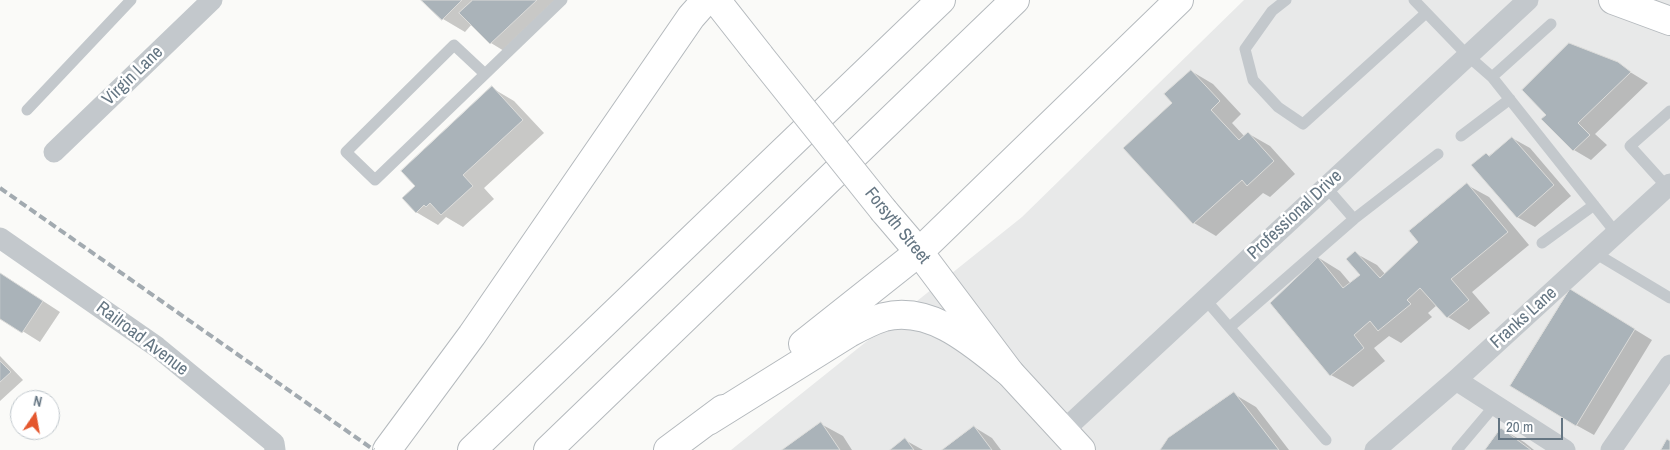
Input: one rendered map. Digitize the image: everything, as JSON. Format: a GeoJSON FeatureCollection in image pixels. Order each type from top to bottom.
{"type":"FeatureCollection","features":[{"type":"Feature","properties":{"kind":"main road"},"geometry":{"type":"LineString","coordinates":[[387,450],[477,327],[691,18],[706,0]]}},
{"type":"Feature","properties":{"kind":"main road","name":"Forsyth Street"},"geometry":{"type":"LineString","coordinates":[[716,0],[884,212],[919,252],[1010,373],[1072,440]]}},
{"type":"Feature","properties":{"kind":"main road"},"geometry":{"type":"LineString","coordinates":[[472,450],[941,0]]}},
{"type":"Feature","properties":{"kind":"main road"},"geometry":{"type":"LineString","coordinates":[[548,450],[1015,0]]}},
{"type":"Feature","properties":{"kind":"main road"},"geometry":{"type":"LineString","coordinates":[[668,450],[708,421],[919,252],[1180,0]]}},
{"type":"Feature","properties":{"kind":"main road"},"geometry":{"type":"LineString","coordinates":[[1618,1],[1670,21]]}},
{"type":"Feature","properties":{"kind":"main road"},"geometry":{"type":"LineString","coordinates":[[708,421],[866,323],[885,317],[904,315],[936,322],[959,335],[1010,373]]}},
{"type":"Feature","properties":{"kind":"street","name":"Virgin Lane"},"geometry":{"type":"LineString","coordinates":[[54,152],[212,0]]}},
{"type":"Feature","properties":{"kind":"street","name":"Professional Drive"},"geometry":{"type":"LineString","coordinates":[[1072,440],[1205,299],[1528,0]]}},
{"type":"Feature","properties":{"kind":"street","name":"Franks Lane"},"geometry":{"type":"LineString","coordinates":[[1374,450],[1456,380],[1668,185]]}},
{"type":"Feature","properties":{"kind":"street","name":"Railroad Avenue"},"geometry":{"type":"LineString","coordinates":[[0,238],[156,347],[274,443],[274,450]]}},
{"type":"Feature","properties":{"kind":"street"},"geometry":{"type":"LineString","coordinates":[[1611,450],[1670,364]]}},
{"type":"Feature","properties":{"kind":"street"},"geometry":{"type":"LineString","coordinates":[[1456,380],[1565,450]]}},
{"type":"Feature","properties":{"kind":"lane"},"geometry":{"type":"LineString","coordinates":[[27,110],[131,0]]}},
{"type":"Feature","properties":{"kind":"lane"},"geometry":{"type":"LineString","coordinates":[[484,74],[454,44],[346,152],[375,180],[562,0]]}},
{"type":"Feature","properties":{"kind":"lane"},"geometry":{"type":"LineString","coordinates":[[1286,0],[1272,11],[1245,49],[1253,80],[1278,107],[1303,124],[1426,13]]}},
{"type":"Feature","properties":{"kind":"lane"},"geometry":{"type":"LineString","coordinates":[[1414,0],[1468,56],[1492,77],[1616,233]]}},
{"type":"Feature","properties":{"kind":"lane"},"geometry":{"type":"LineString","coordinates":[[1492,77],[1551,24]]}},
{"type":"Feature","properties":{"kind":"lane"},"geometry":{"type":"LineString","coordinates":[[1461,136],[1510,99]]}},
{"type":"Feature","properties":{"kind":"lane"},"geometry":{"type":"LineString","coordinates":[[1668,185],[1630,146],[1670,111]]}},
{"type":"Feature","properties":{"kind":"lane"},"geometry":{"type":"LineString","coordinates":[[1230,327],[1354,219],[1438,154]]}},
{"type":"Feature","properties":{"kind":"lane"},"geometry":{"type":"LineString","coordinates":[[1326,187],[1354,219]]}},
{"type":"Feature","properties":{"kind":"lane"},"geometry":{"type":"LineString","coordinates":[[1542,243],[1594,204]]}},
{"type":"Feature","properties":{"kind":"lane"},"geometry":{"type":"LineString","coordinates":[[1595,253],[1670,298]]}},
{"type":"Feature","properties":{"kind":"lane"},"geometry":{"type":"LineString","coordinates":[[1205,299],[1326,440]]}},
{"type":"Feature","properties":{"kind":"lane"},"geometry":{"type":"LineString","coordinates":[[1457,450],[1495,405]]}},
{"type":"Feature","properties":{"kind":"shaded area"},"geometry":{"type":"Polygon","coordinates":[[[1244,0],[1670,0],[1670,450],[731,450],[1022,217],[1244,0]]]}},
{"type":"Feature","properties":{"kind":"building"},"geometry":{"type":"Polygon","coordinates":[[[421,0],[462,0],[442,20],[421,0]]]}},
{"type":"Feature","properties":{"kind":"building"},"geometry":{"type":"Polygon","coordinates":[[[473,0],[537,0],[490,44],[459,13],[473,0]]]}},
{"type":"Feature","properties":{"kind":"building"},"geometry":{"type":"Polygon","coordinates":[[[1569,43],[1618,62],[1631,72],[1578,123],[1590,135],[1573,151],[1541,119],[1546,115],[1522,90],[1569,43]]]}},
{"type":"Feature","properties":{"kind":"building"},"geometry":{"type":"Polygon","coordinates":[[[1191,70],[1220,101],[1211,110],[1239,140],[1248,132],[1274,161],[1247,186],[1242,180],[1193,224],[1123,148],[1172,103],[1164,94],[1191,70]]]}},
{"type":"Feature","properties":{"kind":"building"},"geometry":{"type":"Polygon","coordinates":[[[492,86],[523,120],[463,175],[473,186],[441,215],[430,203],[426,207],[424,205],[416,213],[402,198],[415,186],[401,171],[492,86]]]}},
{"type":"Feature","properties":{"kind":"building"},"geometry":{"type":"Polygon","coordinates":[[[1512,137],[1554,185],[1517,218],[1471,165],[1486,153],[1489,156],[1512,137]]]}},
{"type":"Feature","properties":{"kind":"building"},"geometry":{"type":"Polygon","coordinates":[[[1467,183],[1508,232],[1451,279],[1469,300],[1447,318],[1420,288],[1407,300],[1411,304],[1378,331],[1370,321],[1354,335],[1364,348],[1330,376],[1270,303],[1318,257],[1343,288],[1360,275],[1346,259],[1355,251],[1380,278],[1418,242],[1409,231],[1467,183]]]}},
{"type":"Feature","properties":{"kind":"building"},"geometry":{"type":"Polygon","coordinates":[[[0,273],[43,301],[22,333],[0,319],[0,273]]]}},
{"type":"Feature","properties":{"kind":"building"},"geometry":{"type":"Polygon","coordinates":[[[1570,289],[1635,329],[1576,426],[1510,386],[1570,289]]]}},
{"type":"Feature","properties":{"kind":"building"},"geometry":{"type":"Polygon","coordinates":[[[0,361],[11,372],[0,382],[0,361]]]}},
{"type":"Feature","properties":{"kind":"building"},"geometry":{"type":"Polygon","coordinates":[[[1234,392],[1279,450],[1160,450],[1168,438],[1234,392]]]}},
{"type":"Feature","properties":{"kind":"building"},"geometry":{"type":"Polygon","coordinates":[[[821,422],[840,450],[782,450],[821,422]]]}},
{"type":"Feature","properties":{"kind":"building"},"geometry":{"type":"Polygon","coordinates":[[[974,426],[992,450],[942,450],[974,426]]]}},
{"type":"Feature","properties":{"kind":"building"},"geometry":{"type":"Polygon","coordinates":[[[1501,428],[1531,450],[1485,450],[1501,428]]]}},
{"type":"Feature","properties":{"kind":"building"},"geometry":{"type":"Polygon","coordinates":[[[905,438],[914,450],[890,450],[905,438]]]}},
{"type":"Feature","properties":{"kind":"building"},"geometry":{"type":"Polygon","coordinates":[[[1667,439],[1670,441],[1670,450],[1661,450],[1667,439]]]}},
{"type":"Feature","properties":{"kind":"railway"},"geometry":{"type":"LineString","coordinates":[[0,188],[374,450]]}}]}
